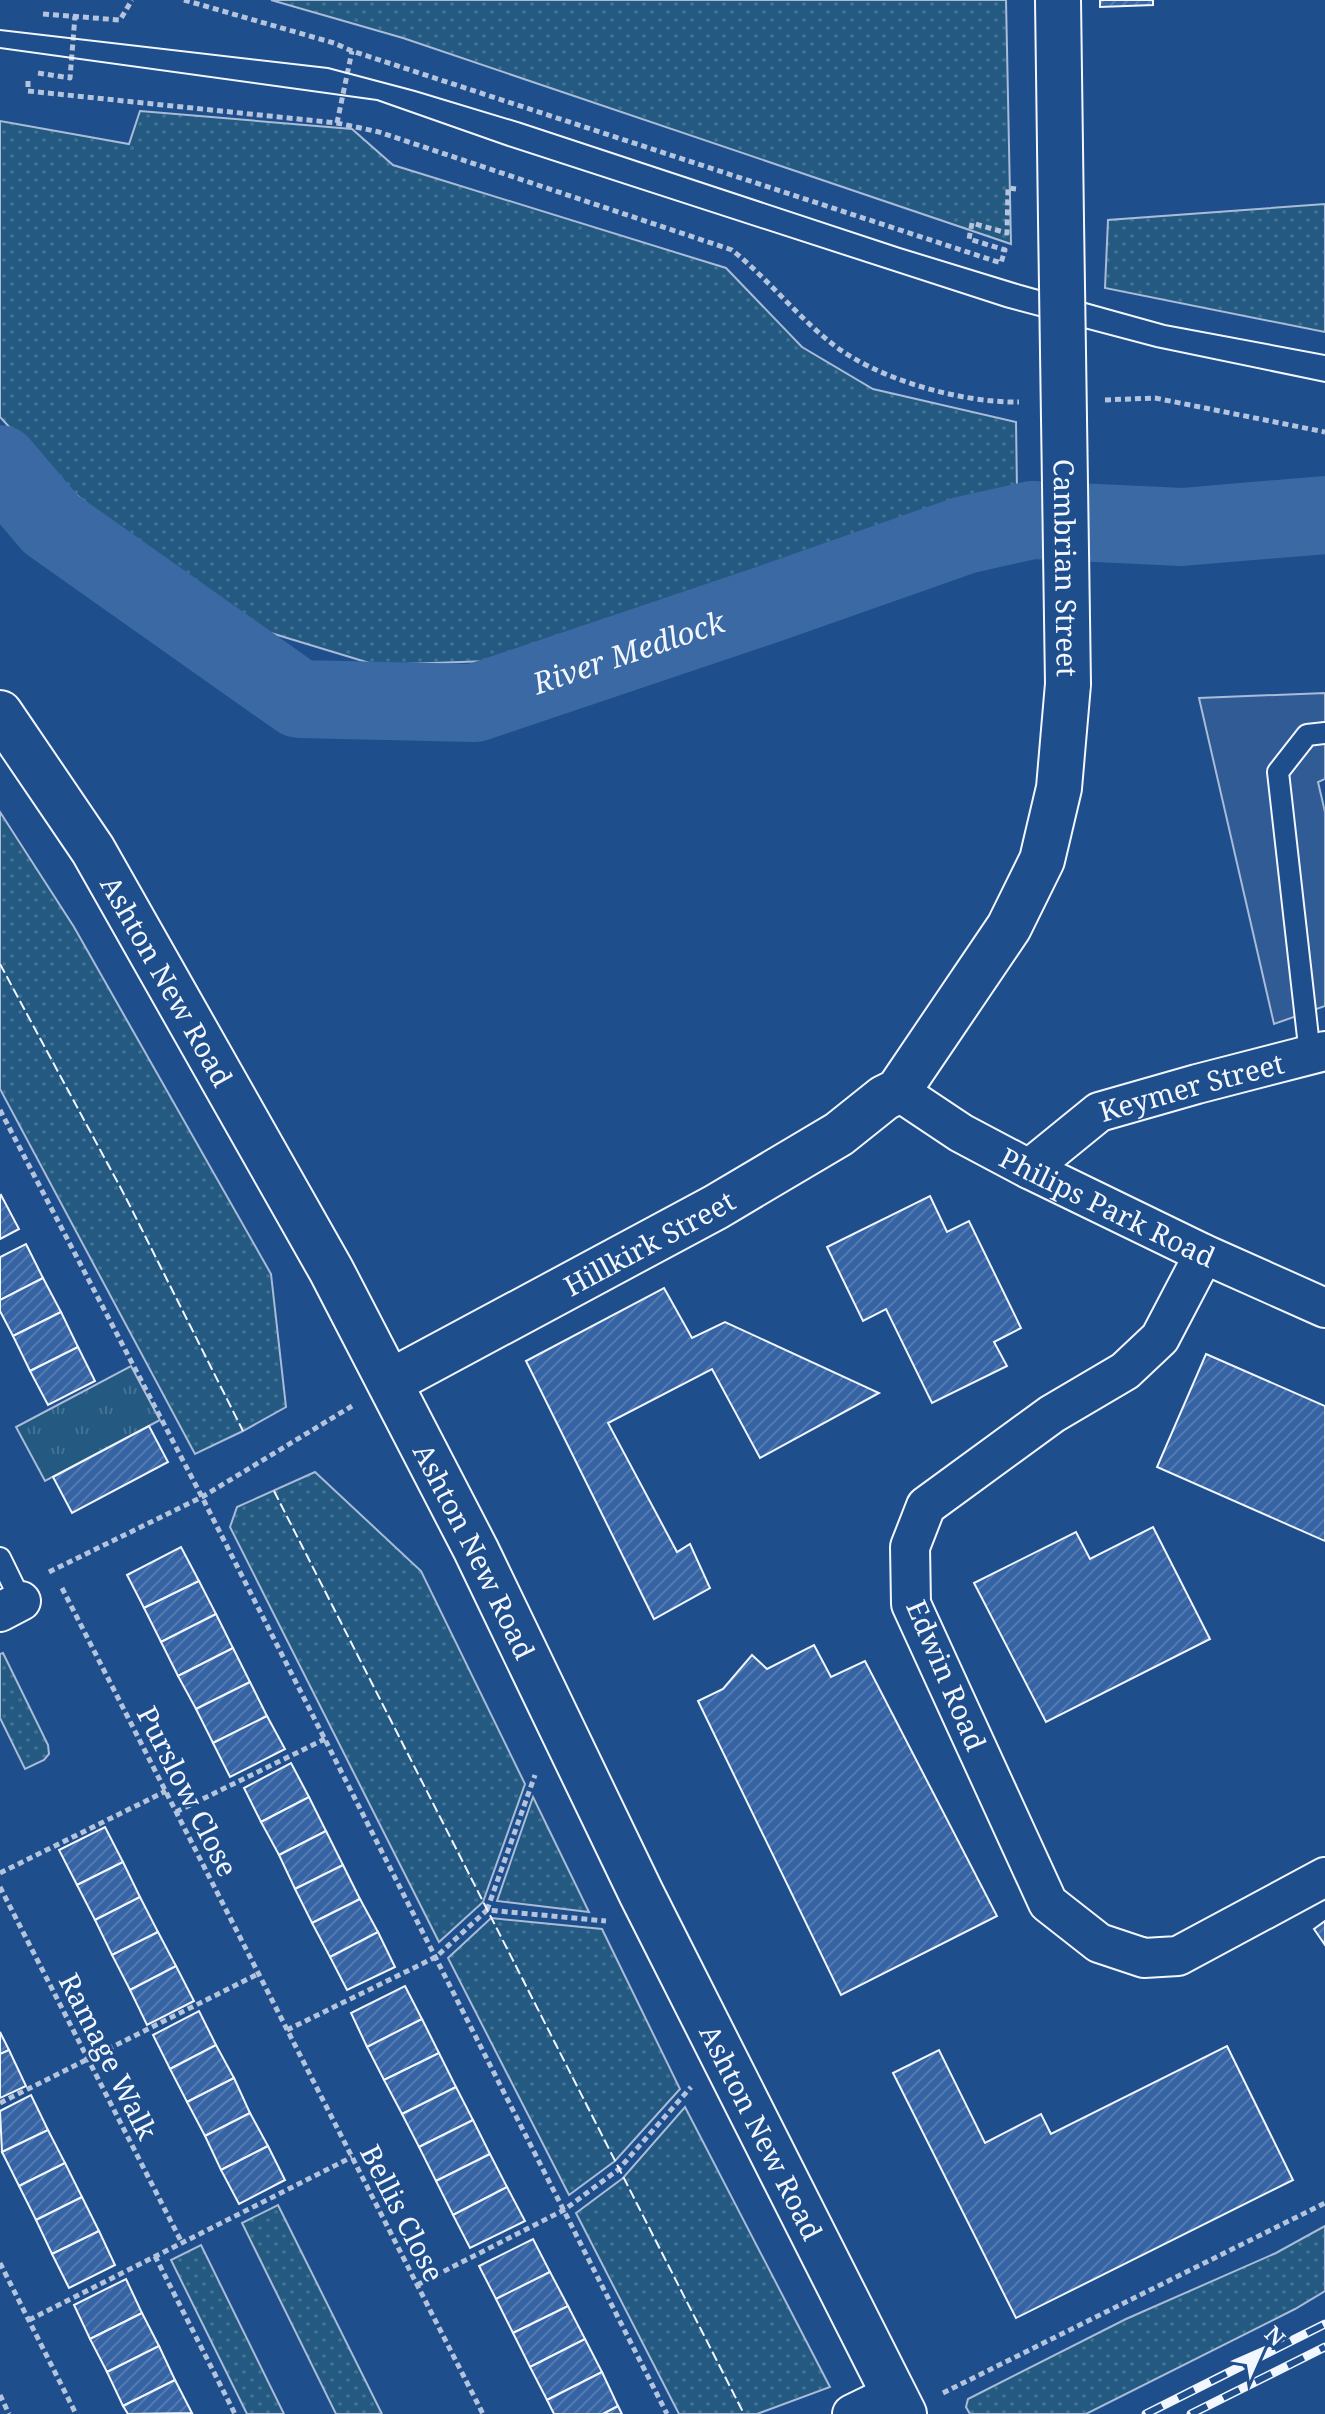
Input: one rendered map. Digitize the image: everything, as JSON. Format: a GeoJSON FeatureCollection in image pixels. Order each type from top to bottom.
{"type":"FeatureCollection","features":[{"type":"Feature","properties":{"kind":"main road","name":"Cambrian Street"},"geometry":{"type":"LineString","coordinates":[[898,1091],[1009,927],[1042,860],[1059,788],[1068,684],[1058,0]]}},
{"type":"Feature","properties":{"kind":"main road","name":"Ashton New Road"},"geometry":{"type":"LineString","coordinates":[[0,713],[93,850],[331,1270],[476,1550],[657,1926],[900,2407]]}},
{"type":"Feature","properties":{"kind":"main road","name":"Hillkirk Street"},"geometry":{"type":"LineString","coordinates":[[390,1382],[716,1207],[839,1134],[884,1098],[898,1091]]}},
{"type":"Feature","properties":{"kind":"street","name":"Keymer Street"},"geometry":{"type":"LineString","coordinates":[[1029,1169],[1099,1112],[1318,1053]]}},
{"type":"Feature","properties":{"kind":"street","name":"Philips Park Road"},"geometry":{"type":"LineString","coordinates":[[898,1091],[961,1133],[1029,1169],[1204,1254],[1325,1308]]}},
{"type":"Feature","properties":{"kind":"street","name":"Edwin Road"},"geometry":{"type":"LineString","coordinates":[[1204,1254],[1160,1338],[1125,1371],[1052,1414],[926,1506],[910,1547],[911,1604],[1048,1903],[1099,1943],[1144,1958],[1178,1956],[1325,1877]]}},
{"type":"Feature","properties":{"kind":"street"},"geometry":{"type":"LineString","coordinates":[[852,2414],[900,2407]]}},
{"type":"Feature","properties":{"kind":"lane"},"geometry":{"type":"LineString","coordinates":[[1318,1053],[1278,772],[1307,735],[1325,733]]}},
{"type":"Feature","properties":{"kind":"lane"},"geometry":{"type":"LineString","coordinates":[[0,1558],[12,1600]]}},
{"type":"Feature","properties":{"kind":"path"},"geometry":{"type":"LineString","coordinates":[[43,14],[120,20],[132,0]]}},
{"type":"Feature","properties":{"kind":"path"},"geometry":{"type":"LineString","coordinates":[[184,0],[334,43],[1001,263],[1005,250],[969,239],[972,223],[1007,233]]}},
{"type":"Feature","properties":{"kind":"path"},"geometry":{"type":"LineString","coordinates":[[38,73],[70,78],[75,16]]}},
{"type":"Feature","properties":{"kind":"path"},"geometry":{"type":"LineString","coordinates":[[337,123],[352,51]]}},
{"type":"Feature","properties":{"kind":"path"},"geometry":{"type":"LineString","coordinates":[[28,81],[28,91],[337,123],[379,132],[732,250],[753,266],[829,341],[856,362],[887,376],[948,393],[1021,402]]}},
{"type":"Feature","properties":{"kind":"path"},"geometry":{"type":"LineString","coordinates":[[1095,400],[1155,398],[1325,432]]}},
{"type":"Feature","properties":{"kind":"path"},"geometry":{"type":"LineString","coordinates":[[0,1110],[202,1497],[667,2414]]}},
{"type":"Feature","properties":{"kind":"path"},"geometry":{"type":"LineString","coordinates":[[12,1600],[202,1497],[390,1382]]}},
{"type":"Feature","properties":{"kind":"path","name":"Purslow Close"},"geometry":{"type":"LineString","coordinates":[[60,1584],[287,2030]]}},
{"type":"Feature","properties":{"kind":"path"},"geometry":{"type":"LineString","coordinates":[[287,2030],[436,1957],[487,1910],[556,1717]]}},
{"type":"Feature","properties":{"kind":"path"},"geometry":{"type":"LineString","coordinates":[[176,1812],[325,1739]]}},
{"type":"Feature","properties":{"kind":"path"},"geometry":{"type":"LineString","coordinates":[[0,1873],[166,1791]]}},
{"type":"Feature","properties":{"kind":"path","name":"Ramage Walk"},"geometry":{"type":"LineString","coordinates":[[0,1887],[182,2243]]}},
{"type":"Feature","properties":{"kind":"path"},"geometry":{"type":"LineString","coordinates":[[487,1910],[657,1926]]}},
{"type":"Feature","properties":{"kind":"path"},"geometry":{"type":"LineString","coordinates":[[0,2103],[258,1974]]}},
{"type":"Feature","properties":{"kind":"path","name":"Bellis Close"},"geometry":{"type":"LineString","coordinates":[[287,2030],[483,2414]]}},
{"type":"Feature","properties":{"kind":"path"},"geometry":{"type":"LineString","coordinates":[[417,2285],[564,2210],[619,2169],[721,2053]]}},
{"type":"Feature","properties":{"kind":"path"},"geometry":{"type":"LineString","coordinates":[[29,2320],[352,2157]]}},
{"type":"Feature","properties":{"kind":"path"},"geometry":{"type":"LineString","coordinates":[[900,2407],[1325,2203]]}},
{"type":"Feature","properties":{"kind":"path"},"geometry":{"type":"LineString","coordinates":[[155,2256],[235,2414]]}},
{"type":"Feature","properties":{"kind":"path"},"geometry":{"type":"LineString","coordinates":[[0,2263],[76,2414]]}},
{"type":"Feature","properties":{"kind":"path"},"geometry":{"type":"LineString","coordinates":[[0,2395],[9,2414]]}},
{"type":"Feature","properties":{"kind":"green space"},"geometry":{"type":"Polygon","coordinates":[[[271,0],[1006,0],[1011,244],[403,38],[271,0]]]}},
{"type":"Feature","properties":{"kind":"green space"},"geometry":{"type":"Polygon","coordinates":[[[140,111],[352,129],[393,165],[726,268],[802,347],[873,389],[1016,422],[1017,491],[914,516],[516,660],[376,665],[261,630],[181,579],[59,481],[0,417],[0,121],[129,144],[140,111]]]}},
{"type":"Feature","properties":{"kind":"green space"},"geometry":{"type":"Polygon","coordinates":[[[1325,204],[1325,332],[1105,288],[1108,220],[1325,204]]]}},
{"type":"Feature","properties":{"kind":"green space"},"geometry":{"type":"Polygon","coordinates":[[[0,812],[74,927],[271,1274],[286,1407],[195,1454],[0,1089],[0,812]]]}},
{"type":"Feature","properties":{"kind":"green space"},"geometry":{"type":"Polygon","coordinates":[[[131,1366],[160,1420],[45,1481],[16,1427],[131,1366]]]}},
{"type":"Feature","properties":{"kind":"green space"},"geometry":{"type":"Polygon","coordinates":[[[315,1472],[421,1571],[525,1784],[483,1902],[439,1942],[230,1527],[237,1507],[315,1472]]]}},
{"type":"Feature","properties":{"kind":"green space"},"geometry":{"type":"Polygon","coordinates":[[[3,1653],[48,1745],[49,1754],[44,1760],[25,1769],[0,1718],[0,1654],[3,1653]]]}},
{"type":"Feature","properties":{"kind":"green space"},"geometry":{"type":"Polygon","coordinates":[[[533,1797],[589,1912],[497,1901],[533,1797]]]}},
{"type":"Feature","properties":{"kind":"green space"},"geometry":{"type":"Polygon","coordinates":[[[491,1918],[602,1929],[680,2089],[615,2161],[569,2195],[448,1958],[491,1918]]]}},
{"type":"Feature","properties":{"kind":"green space"},"geometry":{"type":"Polygon","coordinates":[[[685,2107],[830,2387],[757,2414],[679,2414],[576,2213],[623,2178],[685,2107]]]}},
{"type":"Feature","properties":{"kind":"green space"},"geometry":{"type":"Polygon","coordinates":[[[278,2205],[382,2414],[336,2414],[242,2223],[278,2205]]]}},
{"type":"Feature","properties":{"kind":"green space"},"geometry":{"type":"Polygon","coordinates":[[[1325,2226],[1325,2291],[1295,2309],[1086,2414],[970,2414],[966,2407],[968,2399],[1126,2319],[1276,2253],[1325,2226]]]}},
{"type":"Feature","properties":{"kind":"green space"},"geometry":{"type":"Polygon","coordinates":[[[201,2245],[284,2414],[247,2414],[171,2260],[201,2245]]]}},
{"type":"Feature","properties":{"kind":"shaded area"},"geometry":{"type":"Polygon","coordinates":[[[1325,693],[1325,779],[1318,782],[1325,812],[1325,1006],[1274,1024],[1199,698],[1325,693]]]}},
{"type":"Feature","properties":{"kind":"building"},"geometry":{"type":"Polygon","coordinates":[[[1100,0],[1153,0],[1153,5],[1100,7],[1100,0]]]}},
{"type":"Feature","properties":{"kind":"building"},"geometry":{"type":"Polygon","coordinates":[[[0,1196],[19,1229],[0,1239],[0,1196]]]}},
{"type":"Feature","properties":{"kind":"building"},"geometry":{"type":"Polygon","coordinates":[[[930,1196],[947,1232],[969,1221],[1021,1328],[994,1342],[1007,1366],[932,1403],[886,1309],[863,1321],[827,1247],[930,1196]]]}},
{"type":"Feature","properties":{"kind":"building"},"geometry":{"type":"Polygon","coordinates":[[[26,1244],[43,1278],[0,1300],[0,1257],[26,1244]]]}},
{"type":"Feature","properties":{"kind":"building"},"geometry":{"type":"Polygon","coordinates":[[[43,1278],[61,1312],[13,1336],[0,1311],[0,1300],[43,1278]]]}},
{"type":"Feature","properties":{"kind":"building"},"geometry":{"type":"Polygon","coordinates":[[[664,1288],[692,1338],[725,1322],[879,1393],[760,1458],[712,1369],[608,1423],[677,1552],[690,1544],[710,1588],[654,1619],[526,1361],[664,1288]]]}},
{"type":"Feature","properties":{"kind":"building"},"geometry":{"type":"Polygon","coordinates":[[[61,1312],[78,1347],[30,1371],[13,1336],[61,1312]]]}},
{"type":"Feature","properties":{"kind":"building"},"geometry":{"type":"Polygon","coordinates":[[[78,1347],[95,1381],[48,1405],[30,1371],[78,1347]]]}},
{"type":"Feature","properties":{"kind":"building"},"geometry":{"type":"Polygon","coordinates":[[[1206,1354],[1325,1406],[1325,1541],[1157,1467],[1206,1354]]]}},
{"type":"Feature","properties":{"kind":"building"},"geometry":{"type":"Polygon","coordinates":[[[149,1426],[168,1462],[72,1513],[53,1477],[149,1426]]]}},
{"type":"Feature","properties":{"kind":"building"},"geometry":{"type":"Polygon","coordinates":[[[1153,1527],[1210,1639],[1046,1722],[974,1583],[1076,1532],[1090,1559],[1153,1527]]]}},
{"type":"Feature","properties":{"kind":"building"},"geometry":{"type":"Polygon","coordinates":[[[181,1547],[199,1581],[144,1608],[127,1575],[181,1547]]]}},
{"type":"Feature","properties":{"kind":"building"},"geometry":{"type":"Polygon","coordinates":[[[199,1581],[216,1614],[161,1642],[144,1608],[199,1581]]]}},
{"type":"Feature","properties":{"kind":"building"},"geometry":{"type":"Polygon","coordinates":[[[216,1614],[233,1648],[178,1676],[161,1642],[216,1614]]]}},
{"type":"Feature","properties":{"kind":"building"},"geometry":{"type":"Polygon","coordinates":[[[814,1645],[831,1677],[865,1661],[997,1916],[841,1995],[698,1701],[723,1689],[752,1655],[767,1669],[814,1645]]]}},
{"type":"Feature","properties":{"kind":"building"},"geometry":{"type":"Polygon","coordinates":[[[233,1648],[250,1682],[196,1709],[178,1676],[233,1648]]]}},
{"type":"Feature","properties":{"kind":"building"},"geometry":{"type":"Polygon","coordinates":[[[250,1682],[267,1716],[213,1743],[196,1709],[250,1682]]]}},
{"type":"Feature","properties":{"kind":"building"},"geometry":{"type":"Polygon","coordinates":[[[267,1716],[285,1749],[230,1777],[213,1743],[267,1716]]]}},
{"type":"Feature","properties":{"kind":"building"},"geometry":{"type":"Polygon","coordinates":[[[291,1763],[309,1797],[261,1822],[244,1788],[291,1763]]]}},
{"type":"Feature","properties":{"kind":"building"},"geometry":{"type":"Polygon","coordinates":[[[309,1797],[326,1831],[279,1855],[261,1822],[309,1797]]]}},
{"type":"Feature","properties":{"kind":"building"},"geometry":{"type":"Polygon","coordinates":[[[105,1827],[123,1862],[77,1885],[59,1850],[105,1827]]]}},
{"type":"Feature","properties":{"kind":"building"},"geometry":{"type":"Polygon","coordinates":[[[326,1831],[343,1865],[295,1889],[279,1855],[326,1831]]]}},
{"type":"Feature","properties":{"kind":"building"},"geometry":{"type":"Polygon","coordinates":[[[123,1862],[140,1897],[95,1920],[77,1885],[123,1862]]]}},
{"type":"Feature","properties":{"kind":"building"},"geometry":{"type":"Polygon","coordinates":[[[343,1865],[360,1899],[312,1923],[295,1889],[343,1865]]]}},
{"type":"Feature","properties":{"kind":"building"},"geometry":{"type":"Polygon","coordinates":[[[140,1897],[158,1932],[112,1955],[95,1920],[140,1897]]]}},
{"type":"Feature","properties":{"kind":"building"},"geometry":{"type":"Polygon","coordinates":[[[360,1899],[378,1932],[330,1957],[312,1923],[360,1899]]]}},
{"type":"Feature","properties":{"kind":"building"},"geometry":{"type":"Polygon","coordinates":[[[1325,1921],[1325,1945],[1314,1929],[1325,1921]]]}},
{"type":"Feature","properties":{"kind":"building"},"geometry":{"type":"Polygon","coordinates":[[[158,1932],[176,1966],[130,1990],[112,1955],[158,1932]]]}},
{"type":"Feature","properties":{"kind":"building"},"geometry":{"type":"Polygon","coordinates":[[[378,1932],[395,1967],[347,1990],[330,1957],[378,1932]]]}},
{"type":"Feature","properties":{"kind":"building"},"geometry":{"type":"Polygon","coordinates":[[[176,1966],[194,2001],[147,2025],[130,1990],[176,1966]]]}},
{"type":"Feature","properties":{"kind":"building"},"geometry":{"type":"Polygon","coordinates":[[[405,1986],[422,2019],[367,2047],[351,2013],[405,1986]]]}},
{"type":"Feature","properties":{"kind":"building"},"geometry":{"type":"Polygon","coordinates":[[[199,2011],[216,2045],[170,2069],[153,2035],[199,2011]]]}},
{"type":"Feature","properties":{"kind":"building"},"geometry":{"type":"Polygon","coordinates":[[[422,2019],[439,2053],[384,2080],[367,2047],[422,2019]]]}},
{"type":"Feature","properties":{"kind":"building"},"geometry":{"type":"Polygon","coordinates":[[[0,2032],[9,2050],[0,2054],[0,2032]]]}},
{"type":"Feature","properties":{"kind":"building"},"geometry":{"type":"Polygon","coordinates":[[[216,2045],[234,2078],[187,2102],[170,2069],[216,2045]]]}},
{"type":"Feature","properties":{"kind":"building"},"geometry":{"type":"Polygon","coordinates":[[[1227,2046],[1293,2180],[1016,2318],[893,2073],[939,2050],[985,2143],[1041,2114],[1051,2134],[1227,2046]]]}},
{"type":"Feature","properties":{"kind":"building"},"geometry":{"type":"Polygon","coordinates":[[[9,2050],[26,2086],[0,2098],[0,2054],[9,2050]]]}},
{"type":"Feature","properties":{"kind":"building"},"geometry":{"type":"Polygon","coordinates":[[[439,2053],[456,2087],[402,2114],[384,2080],[439,2053]]]}},
{"type":"Feature","properties":{"kind":"building"},"geometry":{"type":"Polygon","coordinates":[[[234,2078],[250,2113],[205,2136],[187,2102],[234,2078]]]}},
{"type":"Feature","properties":{"kind":"building"},"geometry":{"type":"Polygon","coordinates":[[[456,2087],[473,2120],[419,2147],[402,2114],[456,2087]]]}},
{"type":"Feature","properties":{"kind":"building"},"geometry":{"type":"Polygon","coordinates":[[[31,2095],[48,2130],[2,2152],[0,2111],[31,2095]]]}},
{"type":"Feature","properties":{"kind":"building"},"geometry":{"type":"Polygon","coordinates":[[[250,2113],[268,2146],[221,2170],[205,2136],[250,2113]]]}},
{"type":"Feature","properties":{"kind":"building"},"geometry":{"type":"Polygon","coordinates":[[[473,2120],[490,2154],[436,2181],[419,2147],[473,2120]]]}},
{"type":"Feature","properties":{"kind":"building"},"geometry":{"type":"Polygon","coordinates":[[[48,2130],[65,2163],[19,2186],[2,2152],[48,2130]]]}},
{"type":"Feature","properties":{"kind":"building"},"geometry":{"type":"Polygon","coordinates":[[[268,2146],[285,2180],[239,2204],[221,2170],[268,2146]]]}},
{"type":"Feature","properties":{"kind":"building"},"geometry":{"type":"Polygon","coordinates":[[[490,2154],[507,2187],[453,2215],[436,2181],[490,2154]]]}},
{"type":"Feature","properties":{"kind":"building"},"geometry":{"type":"Polygon","coordinates":[[[65,2163],[82,2197],[36,2220],[19,2186],[65,2163]]]}},
{"type":"Feature","properties":{"kind":"building"},"geometry":{"type":"Polygon","coordinates":[[[507,2187],[525,2221],[470,2248],[453,2215],[507,2187]]]}},
{"type":"Feature","properties":{"kind":"building"},"geometry":{"type":"Polygon","coordinates":[[[82,2197],[99,2231],[52,2254],[36,2220],[82,2197]]]}},
{"type":"Feature","properties":{"kind":"building"},"geometry":{"type":"Polygon","coordinates":[[[99,2231],[115,2265],[69,2288],[52,2254],[99,2231]]]}},
{"type":"Feature","properties":{"kind":"building"},"geometry":{"type":"Polygon","coordinates":[[[533,2239],[550,2272],[496,2299],[479,2266],[533,2239]]]}},
{"type":"Feature","properties":{"kind":"building"},"geometry":{"type":"Polygon","coordinates":[[[550,2272],[568,2306],[513,2333],[496,2299],[550,2272]]]}},
{"type":"Feature","properties":{"kind":"building"},"geometry":{"type":"Polygon","coordinates":[[[126,2279],[142,2313],[90,2339],[74,2305],[126,2279]]]}},
{"type":"Feature","properties":{"kind":"building"},"geometry":{"type":"Polygon","coordinates":[[[568,2306],[585,2339],[530,2367],[513,2333],[568,2306]]]}},
{"type":"Feature","properties":{"kind":"building"},"geometry":{"type":"Polygon","coordinates":[[[142,2313],[159,2346],[107,2372],[90,2339],[142,2313]]]}},
{"type":"Feature","properties":{"kind":"building"},"geometry":{"type":"Polygon","coordinates":[[[585,2339],[602,2372],[547,2400],[530,2367],[585,2339]]]}},
{"type":"Feature","properties":{"kind":"building"},"geometry":{"type":"Polygon","coordinates":[[[159,2346],[175,2380],[123,2406],[107,2372],[159,2346]]]}},
{"type":"Feature","properties":{"kind":"building"},"geometry":{"type":"Polygon","coordinates":[[[602,2372],[618,2406],[603,2414],[554,2414],[547,2400],[602,2372]]]}},
{"type":"Feature","properties":{"kind":"building"},"geometry":{"type":"Polygon","coordinates":[[[175,2380],[192,2413],[128,2414],[123,2406],[175,2380]]]}},
{"type":"Feature","properties":{"kind":"building"},"geometry":{"type":"Polygon","coordinates":[[[618,2406],[622,2414],[603,2414],[618,2406]]]}},
{"type":"Feature","properties":{"kind":"waterway","name":"River Medlock"},"geometry":{"type":"LineString","coordinates":[[0,464],[51,524],[299,699],[475,703],[965,535],[1032,520],[1182,527],[1325,515]]}},
{"type":"Feature","properties":{"kind":"tram line"},"geometry":{"type":"LineString","coordinates":[[0,30],[328,68],[521,123],[1021,285],[1165,325],[1325,355]]}},
{"type":"Feature","properties":{"kind":"tram line"},"geometry":{"type":"LineString","coordinates":[[0,48],[377,100],[508,146],[1005,307],[1156,347],[1325,382]]}},
{"type":"Feature","properties":{"kind":"railway"},"geometry":{"type":"LineString","coordinates":[[1146,2414],[1325,2324]]}},
{"type":"Feature","properties":{"kind":"railway"},"geometry":{"type":"LineString","coordinates":[[1191,2414],[1325,2347]]}},
{"type":"Feature","properties":{"kind":"fence"},"geometry":{"type":"LineString","coordinates":[[0,964],[125,1196],[243,1431]]}},
{"type":"Feature","properties":{"kind":"fence"},"geometry":{"type":"LineString","coordinates":[[274,1491],[744,2414]]}}]}
